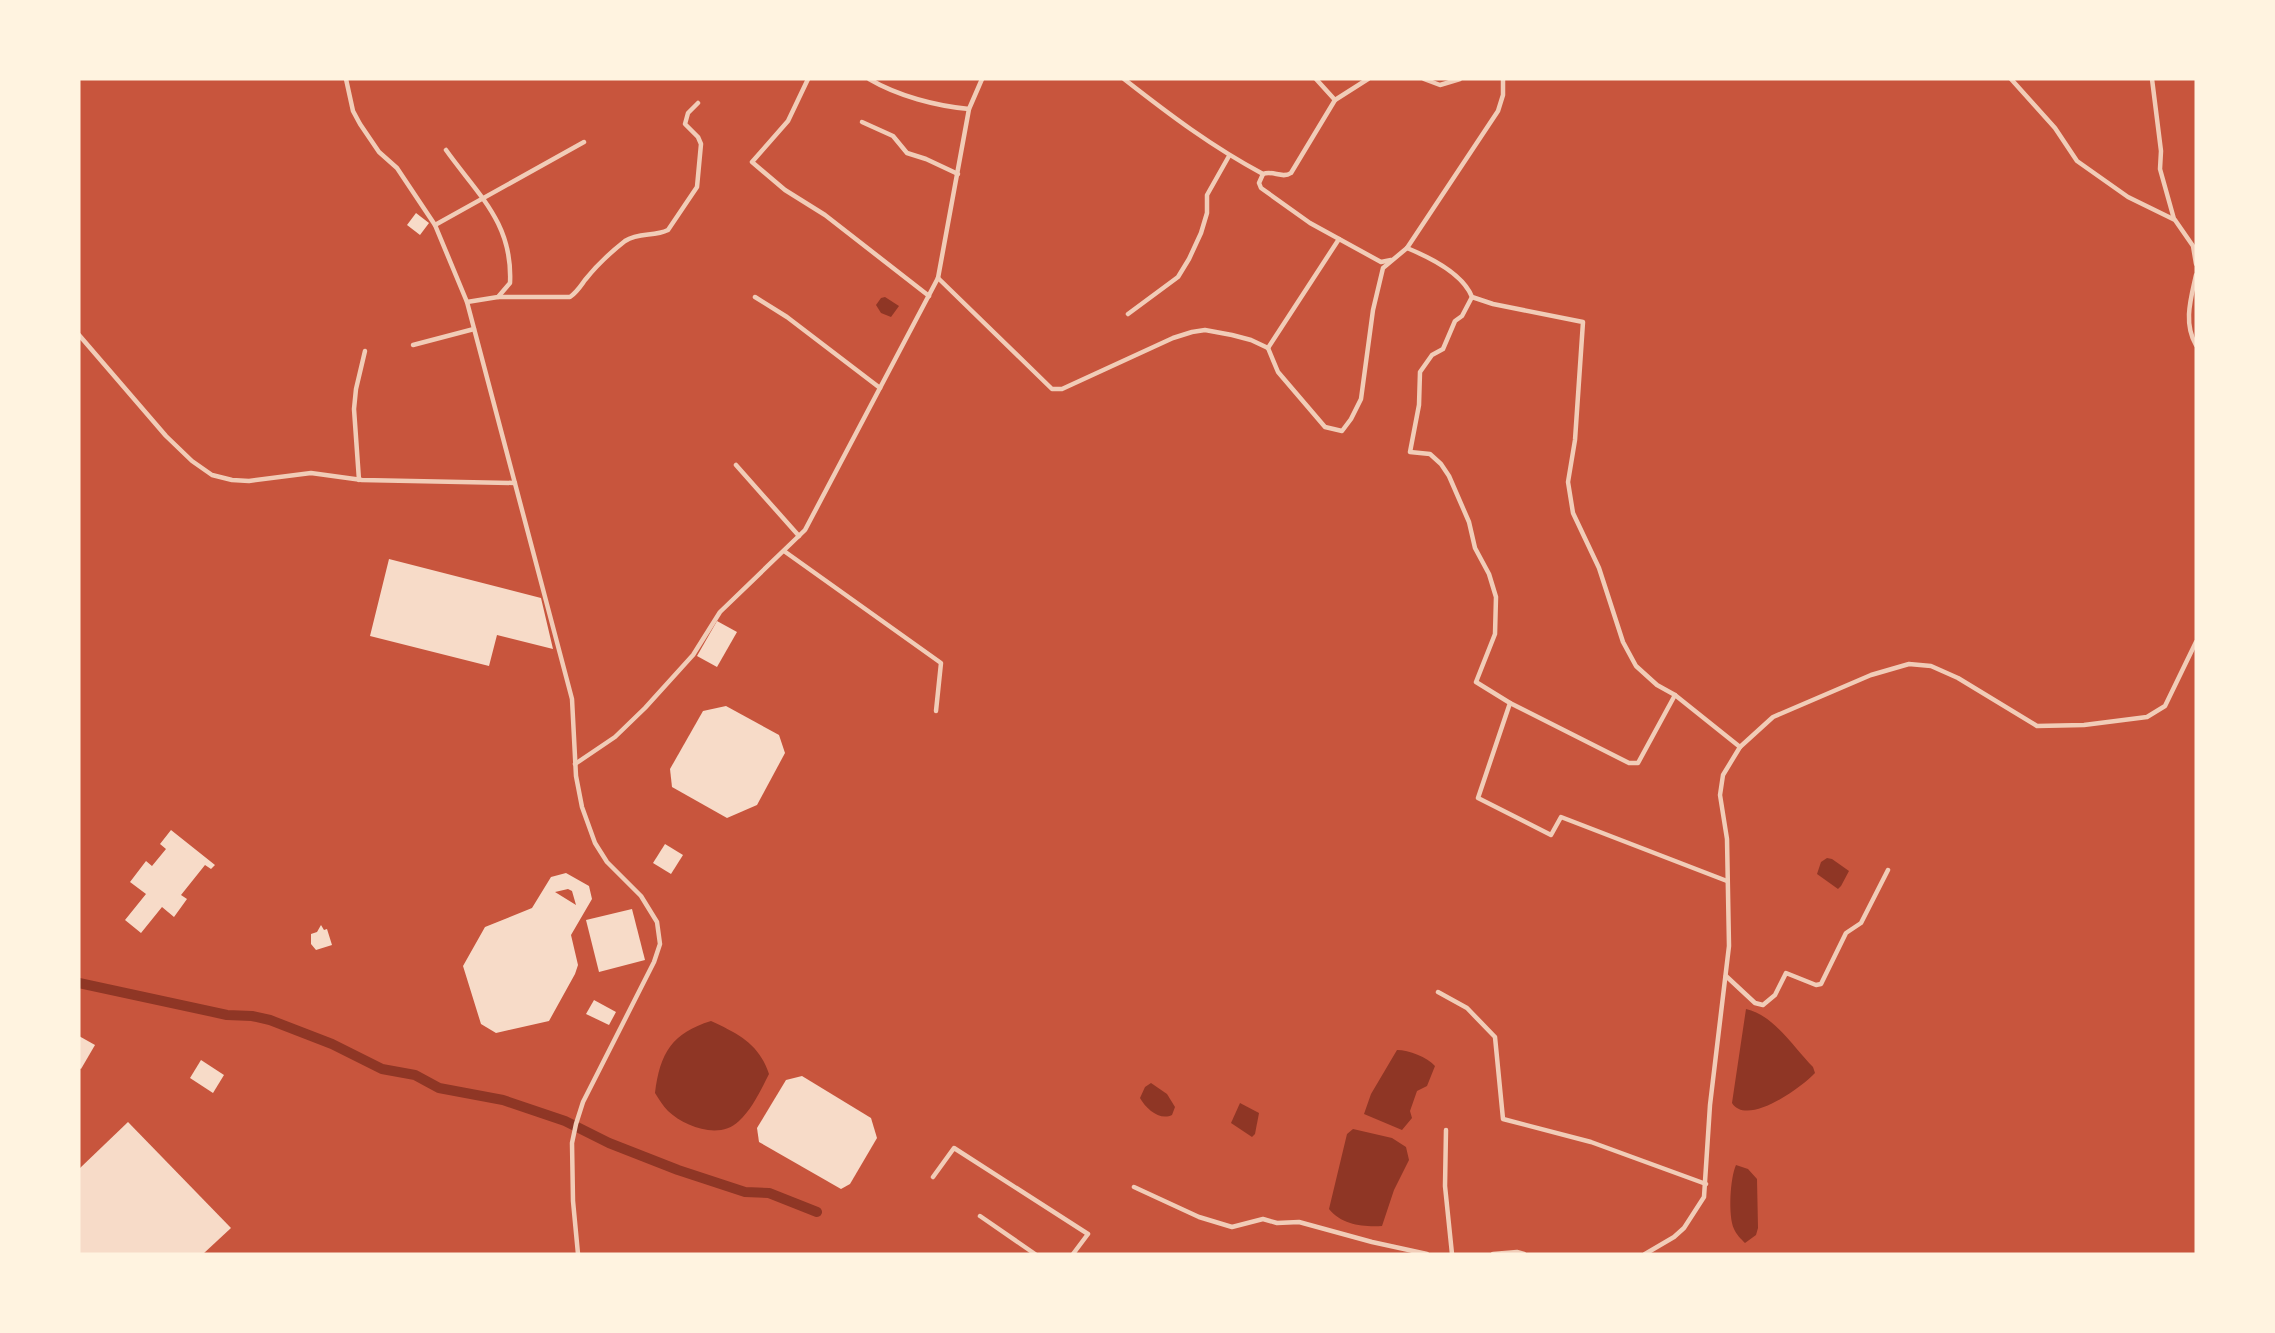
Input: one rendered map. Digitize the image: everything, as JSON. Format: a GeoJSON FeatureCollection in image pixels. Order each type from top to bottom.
{"type":"FeatureCollection","features":[{"type":"Feature","properties":{"kind":"street"},"geometry":{"type":"LineString","coordinates":[[346,79],[353,111],[360,124],[379,152],[397,167],[435,225],[467,302],[572,699],[575,764],[582,807],[596,843],[607,862],[648,906],[657,922],[660,937],[654,962],[583,1102],[576,1126],[572,1143],[573,1201],[578,1254]]}},
{"type":"Feature","properties":{"kind":"street"},"geometry":{"type":"LineString","coordinates":[[808,79],[788,121],[752,162],[785,190],[825,215],[929,296]]}},
{"type":"Feature","properties":{"kind":"street"},"geometry":{"type":"LineString","coordinates":[[869,79],[944,107],[969,108]]}},
{"type":"Feature","properties":{"kind":"street"},"geometry":{"type":"LineString","coordinates":[[575,764],[615,737],[645,708],[693,655],[720,612],[805,530],[938,278],[969,108],[982,79]]}},
{"type":"Feature","properties":{"kind":"street"},"geometry":{"type":"LineString","coordinates":[[1124,79],[1193,133],[1229,156],[1263,174],[1268,172],[1282,176],[1291,173],[1335,100],[1368,79]]}},
{"type":"Feature","properties":{"kind":"street"},"geometry":{"type":"LineString","coordinates":[[1316,79],[1335,100]]}},
{"type":"Feature","properties":{"kind":"street"},"geometry":{"type":"LineString","coordinates":[[1424,79],[1440,86],[1460,79]]}},
{"type":"Feature","properties":{"kind":"street"},"geometry":{"type":"LineString","coordinates":[[938,278],[1052,389],[1062,389],[1173,338],[1192,331],[1205,330],[1251,340],[1268,348],[1278,372],[1325,427],[1342,431],[1352,419],[1361,399],[1376,290],[1383,268],[1407,248],[1498,111],[1503,95],[1503,79]]}},
{"type":"Feature","properties":{"kind":"street"},"geometry":{"type":"LineString","coordinates":[[2011,79],[2055,128],[2077,161],[2128,197],[2175,220]]}},
{"type":"Feature","properties":{"kind":"street"},"geometry":{"type":"LineString","coordinates":[[2152,79],[2161,151],[2160,169],[2175,220],[2193,246],[2196,264]]}},
{"type":"Feature","properties":{"kind":"street"},"geometry":{"type":"LineString","coordinates":[[467,302],[498,297],[570,297],[604,260],[626,241],[636,235],[661,234],[668,230],[696,187],[701,144],[685,124],[688,113],[698,103]]}},
{"type":"Feature","properties":{"kind":"street"},"geometry":{"type":"LineString","coordinates":[[862,122],[893,136],[907,153],[958,174]]}},
{"type":"Feature","properties":{"kind":"street"},"geometry":{"type":"LineString","coordinates":[[435,225],[584,142]]}},
{"type":"Feature","properties":{"kind":"street"},"geometry":{"type":"LineString","coordinates":[[446,150],[484,197],[500,224],[511,270],[510,283],[498,297]]}},
{"type":"Feature","properties":{"kind":"street"},"geometry":{"type":"LineString","coordinates":[[1128,314],[1178,277],[1189,260],[1207,213],[1207,195],[1229,156]]}},
{"type":"Feature","properties":{"kind":"street"},"geometry":{"type":"LineString","coordinates":[[1263,174],[1259,183],[1261,188],[1310,223],[1381,262],[1395,259]]}},
{"type":"Feature","properties":{"kind":"street"},"geometry":{"type":"LineString","coordinates":[[1268,348],[1339,239]]}},
{"type":"Feature","properties":{"kind":"street"},"geometry":{"type":"LineString","coordinates":[[1407,248],[1434,259],[1469,288],[1472,297],[1462,316],[1455,321],[1443,349],[1432,355],[1420,372],[1419,405],[1410,452],[1430,454],[1450,476],[1469,522],[1475,548],[1489,574],[1496,597],[1495,634],[1476,682],[1510,704],[1629,764],[1638,762],[1675,695]]}},
{"type":"Feature","properties":{"kind":"street"},"geometry":{"type":"LineString","coordinates":[[2196,275],[2188,312],[2192,338],[2196,345]]}},
{"type":"Feature","properties":{"kind":"street"},"geometry":{"type":"LineString","coordinates":[[755,297],[880,388]]}},
{"type":"Feature","properties":{"kind":"street"},"geometry":{"type":"LineString","coordinates":[[1472,297],[1493,304],[1583,322],[1575,440],[1568,482],[1573,513],[1599,568],[1623,642],[1636,666],[1740,747]]}},
{"type":"Feature","properties":{"kind":"street"},"geometry":{"type":"LineString","coordinates":[[413,345],[474,329]]}},
{"type":"Feature","properties":{"kind":"street"},"geometry":{"type":"LineString","coordinates":[[79,335],[166,436],[192,461],[212,475],[249,481],[311,473],[359,480],[514,483]]}},
{"type":"Feature","properties":{"kind":"street"},"geometry":{"type":"LineString","coordinates":[[359,480],[354,409],[365,351]]}},
{"type":"Feature","properties":{"kind":"street"},"geometry":{"type":"LineString","coordinates":[[736,465],[799,536]]}},
{"type":"Feature","properties":{"kind":"street"},"geometry":{"type":"LineString","coordinates":[[784,551],[941,663],[936,711]]}},
{"type":"Feature","properties":{"kind":"street"},"geometry":{"type":"LineString","coordinates":[[1645,1254],[1675,1237],[1704,1198],[1710,1105],[1729,946],[1727,839],[1720,795],[1723,775],[1740,747],[1773,718],[1871,675],[1909,664],[1931,666],[1958,678],[2037,726],[2084,725],[2147,717],[2165,706],[2196,642]]}},
{"type":"Feature","properties":{"kind":"street"},"geometry":{"type":"LineString","coordinates":[[1510,704],[1478,798],[1550,835],[1561,817],[1727,881]]}},
{"type":"Feature","properties":{"kind":"street"},"geometry":{"type":"LineString","coordinates":[[1726,976],[1755,1003],[1763,1005],[1775,995],[1786,973],[1816,985],[1821,984],[1846,933],[1861,923],[1888,870]]}},
{"type":"Feature","properties":{"kind":"street"},"geometry":{"type":"LineString","coordinates":[[1438,992],[1467,1008],[1495,1037],[1503,1119],[1591,1142],[1706,1184]]}},
{"type":"Feature","properties":{"kind":"street"},"geometry":{"type":"LineString","coordinates":[[1446,1130],[1445,1186],[1452,1254]]}},
{"type":"Feature","properties":{"kind":"street"},"geometry":{"type":"LineString","coordinates":[[933,1177],[954,1147],[1088,1234],[1073,1254]]}},
{"type":"Feature","properties":{"kind":"street"},"geometry":{"type":"LineString","coordinates":[[1134,1187],[1199,1217],[1232,1227],[1263,1219],[1277,1223],[1299,1222],[1427,1254]]}},
{"type":"Feature","properties":{"kind":"street"},"geometry":{"type":"LineString","coordinates":[[980,1216],[1035,1254]]}},
{"type":"Feature","properties":{"kind":"street"},"geometry":{"type":"LineString","coordinates":[[1493,1254],[1524,1254]]}},
{"type":"Feature","properties":{"kind":"shaded area"},"geometry":{"type":"Polygon","coordinates":[[[885,297],[899,306],[891,317],[881,313],[876,305],[885,297]]]}},
{"type":"Feature","properties":{"kind":"shaded area"},"geometry":{"type":"Polygon","coordinates":[[[1827,858],[1849,871],[1838,889],[1817,874],[1821,862],[1827,858]]]}},
{"type":"Feature","properties":{"kind":"shaded area"},"geometry":{"type":"Polygon","coordinates":[[[1746,1009],[1766,1018],[1783,1033],[1813,1067],[1815,1073],[1774,1103],[1749,1111],[1739,1109],[1732,1103],[1746,1009]]]}},
{"type":"Feature","properties":{"kind":"shaded area"},"geometry":{"type":"Polygon","coordinates":[[[711,1021],[754,1047],[769,1074],[744,1116],[731,1127],[722,1130],[703,1129],[684,1122],[666,1109],[655,1093],[660,1067],[670,1046],[687,1032],[711,1021]]]}},
{"type":"Feature","properties":{"kind":"shaded area"},"geometry":{"type":"Polygon","coordinates":[[[1397,1050],[1418,1055],[1435,1066],[1427,1086],[1417,1091],[1410,1111],[1412,1118],[1402,1130],[1364,1114],[1371,1094],[1397,1050]]]}},
{"type":"Feature","properties":{"kind":"shaded area"},"geometry":{"type":"Polygon","coordinates":[[[1151,1083],[1167,1094],[1175,1107],[1172,1115],[1158,1115],[1140,1098],[1145,1087],[1151,1083]]]}},
{"type":"Feature","properties":{"kind":"shaded area"},"geometry":{"type":"Polygon","coordinates":[[[1240,1103],[1259,1113],[1252,1137],[1231,1123],[1240,1103]]]}},
{"type":"Feature","properties":{"kind":"shaded area"},"geometry":{"type":"Polygon","coordinates":[[[1353,1129],[1392,1138],[1406,1147],[1409,1160],[1394,1190],[1382,1226],[1353,1224],[1340,1219],[1329,1209],[1347,1134],[1353,1129]]]}},
{"type":"Feature","properties":{"kind":"shaded area"},"geometry":{"type":"Polygon","coordinates":[[[1736,1165],[1748,1169],[1757,1179],[1758,1228],[1756,1235],[1745,1243],[1735,1231],[1731,1215],[1731,1188],[1736,1165]]]}},
{"type":"Feature","properties":{"kind":"building"},"geometry":{"type":"Polygon","coordinates":[[[416,213],[429,223],[420,235],[407,225],[416,213]]]}},
{"type":"Feature","properties":{"kind":"building"},"geometry":{"type":"Polygon","coordinates":[[[389,559],[541,598],[553,649],[497,635],[489,666],[370,636],[389,559]]]}},
{"type":"Feature","properties":{"kind":"building"},"geometry":{"type":"Polygon","coordinates":[[[717,621],[737,632],[717,667],[697,656],[717,621]]]}},
{"type":"Feature","properties":{"kind":"building"},"geometry":{"type":"Polygon","coordinates":[[[726,706],[779,735],[785,753],[757,805],[727,818],[672,787],[670,769],[703,711],[726,706]]]}},
{"type":"Feature","properties":{"kind":"building"},"geometry":{"type":"Polygon","coordinates":[[[171,830],[215,865],[211,869],[205,865],[181,895],[187,899],[174,917],[162,907],[141,933],[125,920],[146,894],[130,882],[146,861],[152,866],[166,849],[160,844],[171,830]]]}},
{"type":"Feature","properties":{"kind":"building"},"geometry":{"type":"Polygon","coordinates":[[[665,844],[683,855],[671,874],[653,863],[665,844]]]}},
{"type":"Feature","properties":{"kind":"building"},"geometry":{"type":"Polygon","coordinates":[[[566,873],[589,886],[592,899],[571,935],[578,965],[575,974],[549,1021],[496,1033],[481,1024],[463,966],[485,927],[532,908],[551,877],[566,873]],[[568,889],[555,892],[576,905],[572,891],[568,889]]]}},
{"type":"Feature","properties":{"kind":"building"},"geometry":{"type":"Polygon","coordinates":[[[632,909],[645,960],[599,972],[586,920],[632,909]]]}},
{"type":"Feature","properties":{"kind":"building"},"geometry":{"type":"Polygon","coordinates":[[[321,925],[324,930],[327,929],[332,945],[316,950],[311,944],[311,934],[317,932],[321,925]]]}},
{"type":"Feature","properties":{"kind":"building"},"geometry":{"type":"Polygon","coordinates":[[[594,1000],[616,1012],[609,1025],[586,1014],[594,1000]]]}},
{"type":"Feature","properties":{"kind":"building"},"geometry":{"type":"Polygon","coordinates":[[[79,1036],[95,1045],[81,1069],[79,1068],[79,1036]]]}},
{"type":"Feature","properties":{"kind":"building"},"geometry":{"type":"Polygon","coordinates":[[[201,1060],[224,1075],[213,1093],[190,1078],[201,1060]]]}},
{"type":"Feature","properties":{"kind":"building"},"geometry":{"type":"Polygon","coordinates":[[[802,1076],[871,1118],[877,1138],[850,1184],[841,1189],[759,1142],[757,1128],[786,1080],[802,1076]]]}},
{"type":"Feature","properties":{"kind":"building"},"geometry":{"type":"Polygon","coordinates":[[[128,1122],[231,1228],[203,1254],[79,1254],[79,1169],[128,1122]]]}},
{"type":"Feature","properties":{"kind":"waterway"},"geometry":{"type":"LineString","coordinates":[[79,983],[227,1015],[270,1020],[332,1044],[382,1069],[415,1075],[439,1088],[503,1100],[565,1121],[609,1143],[678,1170],[745,1192],[769,1193],[817,1212]]}}]}
